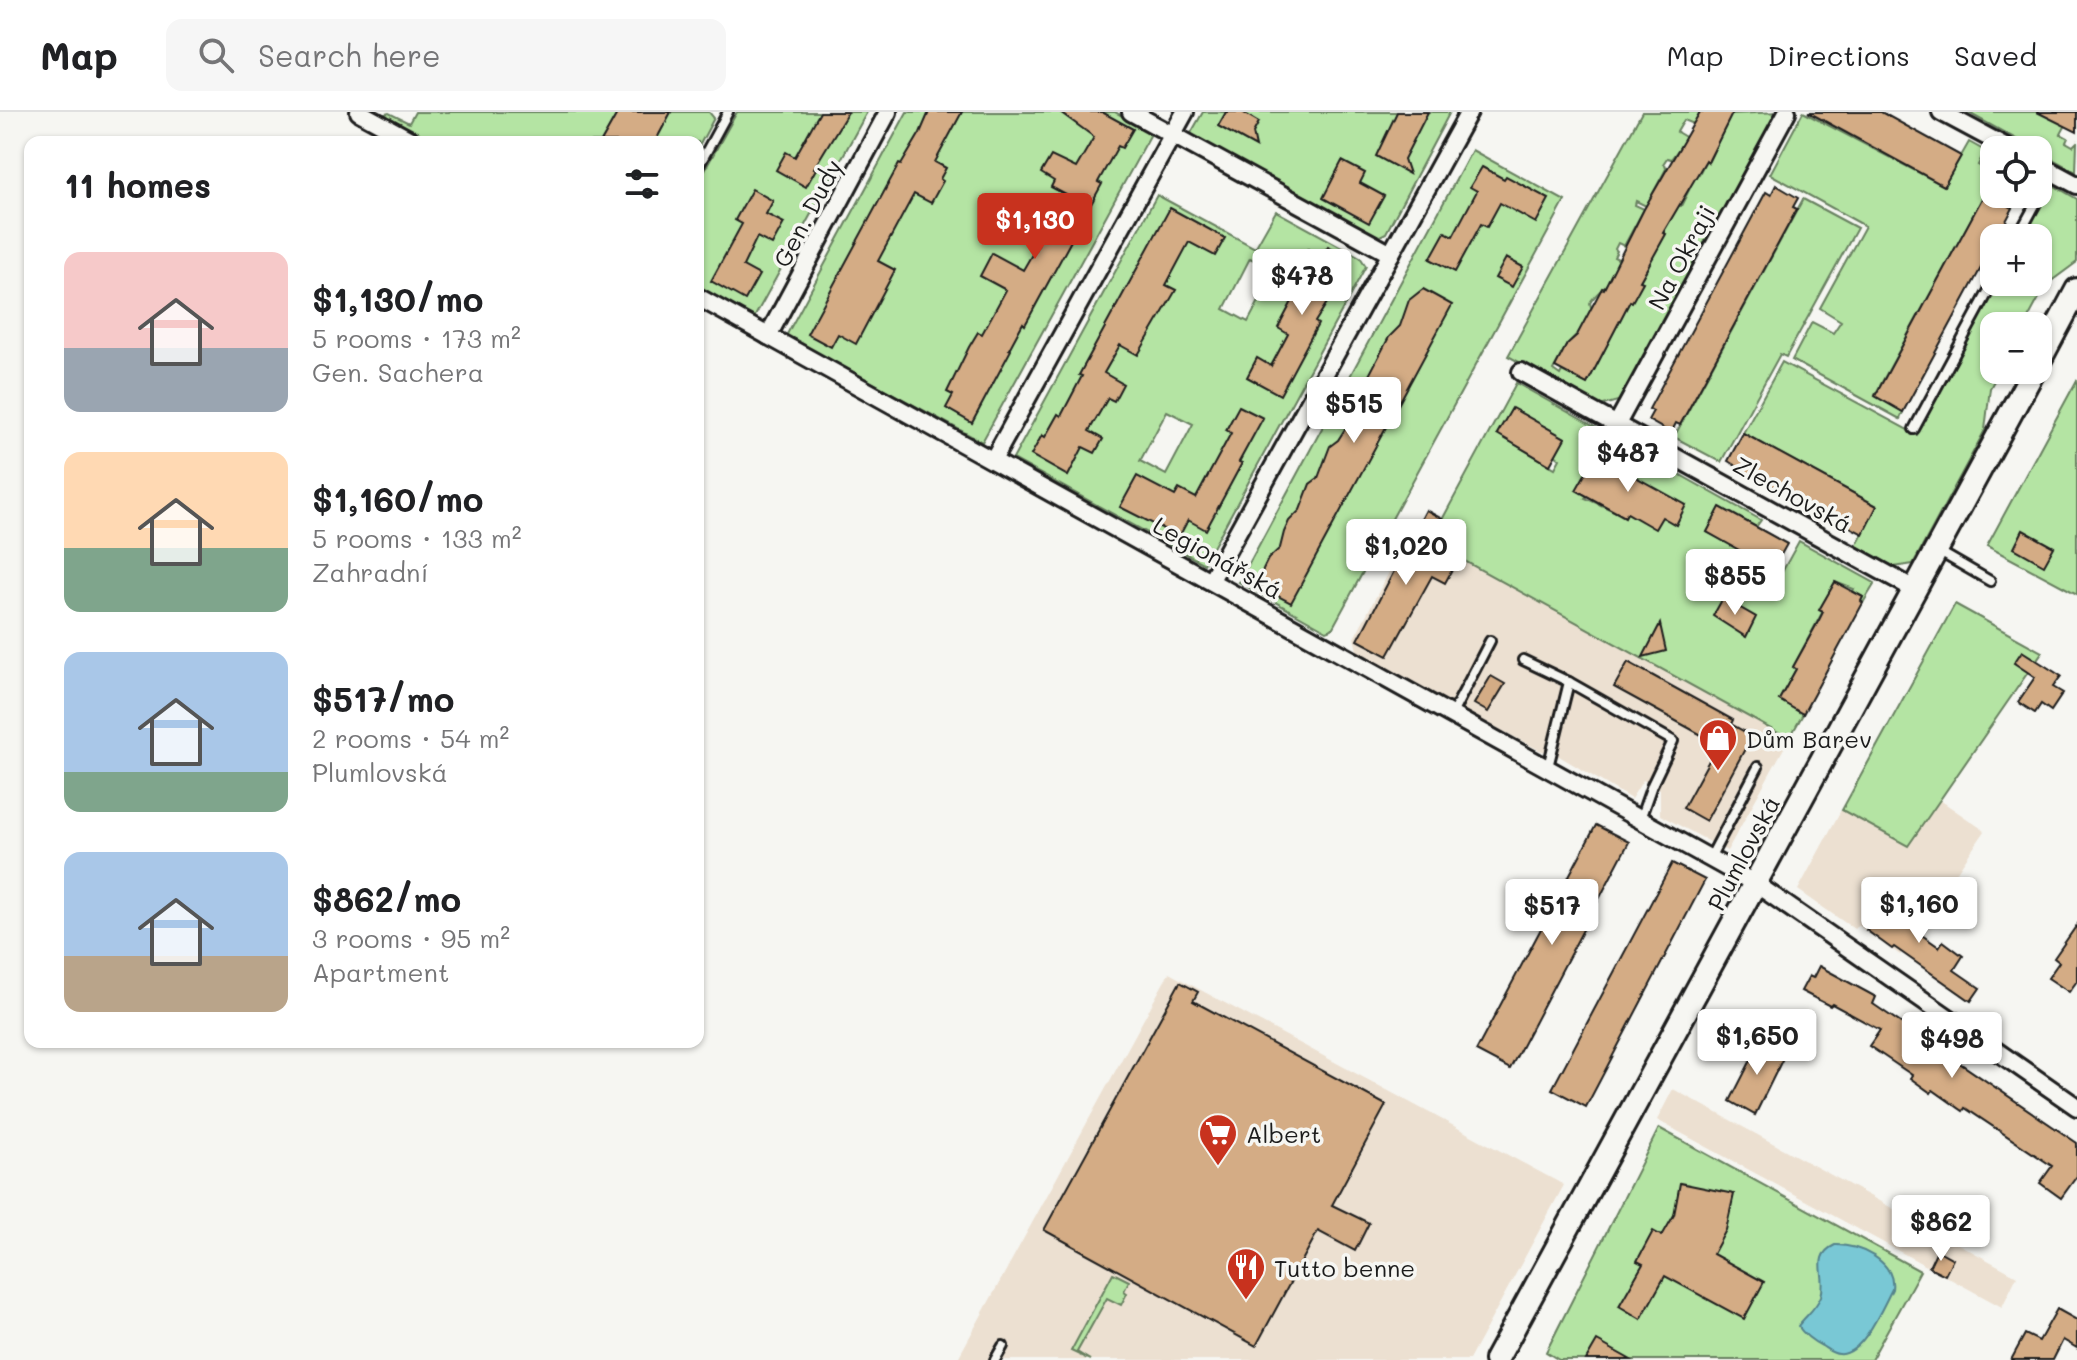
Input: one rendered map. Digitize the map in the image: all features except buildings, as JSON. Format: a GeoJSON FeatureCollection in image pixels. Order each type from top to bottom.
{"type":"FeatureCollection","features":[{"type":"Feature","properties":{"kind":"main road"},"geometry":{"type":"LineString","coordinates":[[2052,337],[2077,290]]}},
{"type":"Feature","properties":{"kind":"main road","name":"Plumlovská"},"geometry":{"type":"LineString","coordinates":[[1496,1360],[2026,384]]}},
{"type":"Feature","properties":{"kind":"street","name":"Gen. Dudy"},"geometry":{"type":"LineString","coordinates":[[768,336],[888,112]]}},
{"type":"Feature","properties":{"kind":"street"},"geometry":{"type":"LineString","coordinates":[[1131,112],[1391,254]]}},
{"type":"Feature","properties":{"kind":"street"},"geometry":{"type":"LineString","coordinates":[[993,460],[1185,112]]}},
{"type":"Feature","properties":{"kind":"street"},"geometry":{"type":"LineString","coordinates":[[1211,580],[1469,112]]}},
{"type":"Feature","properties":{"kind":"street","name":"Na Okraji"},"geometry":{"type":"LineString","coordinates":[[1617,424],[1787,112]]}},
{"type":"Feature","properties":{"kind":"street"},"geometry":{"type":"LineString","coordinates":[[1941,112],[1986,136]]}},
{"type":"Feature","properties":{"kind":"street"},"geometry":{"type":"LineString","coordinates":[[369,115],[404,136]]}},
{"type":"Feature","properties":{"kind":"street"},"geometry":{"type":"LineString","coordinates":[[2052,171],[2077,185]]}},
{"type":"Feature","properties":{"kind":"street","name":"Legionářská"},"geometry":{"type":"LineString","coordinates":[[704,300],[1756,884],[2077,1107]]}},
{"type":"Feature","properties":{"kind":"street","name":"Zlechovská"},"geometry":{"type":"LineString","coordinates":[[1521,372],[1916,590]]}},
{"type":"Feature","properties":{"kind":"lane"},"geometry":{"type":"LineString","coordinates":[[704,156],[728,112]]}},
{"type":"Feature","properties":{"kind":"lane"},"geometry":{"type":"LineString","coordinates":[[1914,429],[1986,296]]}},
{"type":"Feature","properties":{"kind":"lane"},"geometry":{"type":"LineString","coordinates":[[1937,550],[1990,581]]}},
{"type":"Feature","properties":{"kind":"lane"},"geometry":{"type":"LineString","coordinates":[[1452,714],[1490,641]]}},
{"type":"Feature","properties":{"kind":"lane"},"geometry":{"type":"LineString","coordinates":[[1523,660],[1569,682],[1673,741],[1640,819]]}},
{"type":"Feature","properties":{"kind":"lane"},"geometry":{"type":"LineString","coordinates":[[1548,767],[1569,682]]}},
{"type":"Feature","properties":{"kind":"lane"},"geometry":{"type":"LineString","coordinates":[[1710,858],[1758,767]]}},
{"type":"Feature","properties":{"kind":"lane"},"geometry":{"type":"LineString","coordinates":[[995,1360],[1003,1346]]}},
{"type":"Feature","properties":{"kind":"shaded area"},"geometry":{"type":"Polygon","coordinates":[[[1411,531],[1789,739],[1727,851],[1660,815],[1660,789],[1643,780],[1631,799],[1559,756],[1539,750],[1358,654],[1354,638],[1411,531]]]}},
{"type":"Feature","properties":{"kind":"shaded area"},"geometry":{"type":"Polygon","coordinates":[[[1940,800],[1985,831],[1900,955],[1858,925],[1854,929],[1798,890],[1841,810],[1908,846],[1940,800]]]}},
{"type":"Feature","properties":{"kind":"shaded area"},"geometry":{"type":"Polygon","coordinates":[[[1169,973],[1564,1185],[1469,1360],[957,1360],[1169,973]]]}},
{"type":"Feature","properties":{"kind":"shaded area"},"geometry":{"type":"Polygon","coordinates":[[[1673,1089],[2017,1276],[2002,1307],[1657,1120],[1673,1089]]]}},
{"type":"Feature","properties":{"kind":"green space"},"geometry":{"type":"Polygon","coordinates":[[[415,112],[618,112],[604,136],[419,136],[381,115],[389,113],[409,123],[415,112]]]}},
{"type":"Feature","properties":{"kind":"green space"},"geometry":{"type":"Polygon","coordinates":[[[671,112],[709,112],[714,118],[704,137],[658,136],[671,112]]]}},
{"type":"Feature","properties":{"kind":"green space"},"geometry":{"type":"Polygon","coordinates":[[[737,112],[867,112],[754,318],[704,290],[704,171],[737,112]]]}},
{"type":"Feature","properties":{"kind":"green space"},"geometry":{"type":"Polygon","coordinates":[[[907,112],[1115,112],[1152,132],[982,442],[786,336],[907,112]]]}},
{"type":"Feature","properties":{"kind":"green space"},"geometry":{"type":"Polygon","coordinates":[[[1203,112],[1450,112],[1386,233],[1378,237],[1194,138],[1191,133],[1203,112]]]}},
{"type":"Feature","properties":{"kind":"green space"},"geometry":{"type":"Polygon","coordinates":[[[1642,112],[1700,112],[1694,124],[1684,120],[1677,132],[1687,138],[1671,159],[1667,158],[1663,164],[1667,167],[1646,206],[1636,201],[1635,205],[1644,209],[1624,246],[1618,243],[1615,249],[1614,257],[1620,260],[1608,282],[1590,303],[1592,311],[1578,336],[1567,344],[1553,370],[1560,375],[1562,371],[1587,384],[1642,282],[1648,267],[1645,266],[1665,234],[1663,232],[1678,206],[1681,206],[1696,173],[1699,174],[1706,160],[1709,161],[1731,114],[1782,112],[1625,399],[1600,406],[1508,356],[1642,112]]]}},
{"type":"Feature","properties":{"kind":"green space"},"geometry":{"type":"Polygon","coordinates":[[[1803,112],[1944,186],[1969,142],[1980,148],[1980,202],[1875,395],[1903,412],[1900,419],[1792,360],[1812,322],[1833,333],[1841,321],[1820,308],[1865,226],[1770,174],[1803,112]]]}},
{"type":"Feature","properties":{"kind":"green space"},"geometry":{"type":"Polygon","coordinates":[[[1967,112],[2073,112],[2061,134],[2073,146],[2077,142],[2076,172],[2052,159],[2052,136],[2011,136],[1967,112]]]}},
{"type":"Feature","properties":{"kind":"green space"},"geometry":{"type":"Polygon","coordinates":[[[1472,150],[1565,201],[1332,629],[1327,631],[1239,582],[1472,150]]]}},
{"type":"Feature","properties":{"kind":"green space"},"geometry":{"type":"Polygon","coordinates":[[[2052,185],[2077,199],[2077,262],[2052,281],[2052,224],[2030,224],[2038,208],[2052,208],[2052,185]]]}},
{"type":"Feature","properties":{"kind":"green space"},"geometry":{"type":"Polygon","coordinates":[[[1157,195],[1255,248],[1276,211],[1360,257],[1366,266],[1204,564],[1013,459],[1157,195]],[[1250,258],[1224,309],[1248,322],[1275,271],[1250,258]],[[1167,411],[1140,461],[1166,475],[1193,424],[1167,411]]]}},
{"type":"Feature","properties":{"kind":"green space"},"geometry":{"type":"Polygon","coordinates":[[[1803,199],[1857,228],[1786,357],[1780,354],[1721,462],[1674,437],[1803,199]]]}},
{"type":"Feature","properties":{"kind":"green space"},"geometry":{"type":"Polygon","coordinates":[[[1991,296],[2040,296],[2032,312],[1983,312],[1991,296]]]}},
{"type":"Feature","properties":{"kind":"green space"},"geometry":{"type":"Polygon","coordinates":[[[1980,317],[1980,384],[1992,384],[1985,430],[1913,564],[1894,567],[1856,546],[1877,506],[1743,433],[1782,362],[1917,435],[1980,317]]]}},
{"type":"Feature","properties":{"kind":"green space"},"geometry":{"type":"Polygon","coordinates":[[[2077,380],[2077,594],[1987,546],[2077,380]]]}},
{"type":"Feature","properties":{"kind":"green space"},"geometry":{"type":"Polygon","coordinates":[[[1516,383],[1761,520],[1756,527],[1720,508],[1707,532],[1728,543],[1745,547],[1742,554],[1781,574],[1799,541],[1875,583],[1863,603],[1863,597],[1854,589],[1835,582],[1820,608],[1823,611],[1779,700],[1803,714],[1789,739],[1430,542],[1516,383]],[[1512,409],[1498,434],[1555,468],[1560,459],[1555,455],[1565,438],[1512,409]],[[1638,493],[1587,496],[1585,498],[1625,516],[1638,493]]]}},
{"type":"Feature","properties":{"kind":"green space"},"geometry":{"type":"Polygon","coordinates":[[[1955,604],[2042,652],[1908,846],[1842,810],[1955,604]]]}},
{"type":"Feature","properties":{"kind":"green space"},"geometry":{"type":"Polygon","coordinates":[[[1659,1128],[1920,1271],[1871,1360],[1559,1360],[1546,1352],[1659,1128]]]}},
{"type":"Feature","properties":{"kind":"green space"},"geometry":{"type":"Polygon","coordinates":[[[1113,1273],[1129,1281],[1124,1291],[1127,1293],[1121,1305],[1107,1298],[1077,1352],[1090,1360],[1071,1351],[1113,1273]]]}},
{"type":"Feature","properties":{"kind":"water"},"geometry":{"type":"Polygon","coordinates":[[[1835,1245],[1844,1245],[1874,1256],[1892,1279],[1892,1289],[1864,1339],[1848,1353],[1839,1354],[1812,1340],[1798,1326],[1821,1296],[1821,1261],[1823,1255],[1835,1245]]]}},
{"type":"Feature","properties":{"kind":"place","name":"Dům Barev"},"geometry":{"type":"Point","coordinates":[1718,772]}},
{"type":"Feature","properties":{"kind":"place","name":"Albert"},"geometry":{"type":"Point","coordinates":[1218,1167]}},
{"type":"Feature","properties":{"kind":"place","name":"Tutto benne"},"geometry":{"type":"Point","coordinates":[1246,1301]}}]}
